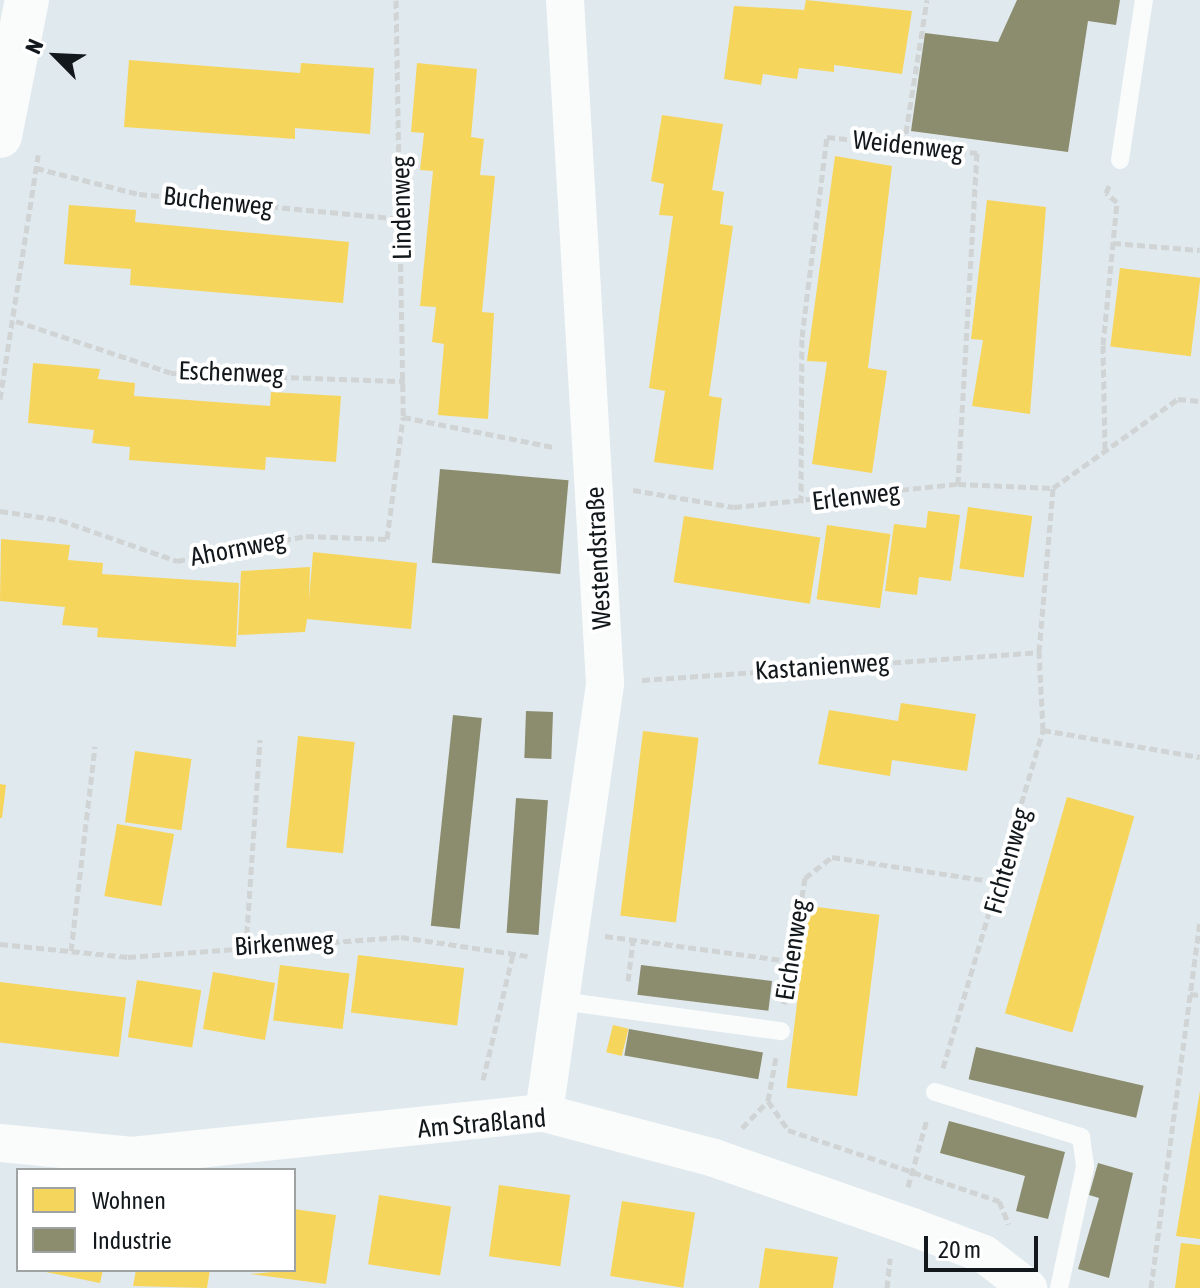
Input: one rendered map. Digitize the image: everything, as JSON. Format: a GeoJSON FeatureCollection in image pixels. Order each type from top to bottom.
{"type":"FeatureCollection","features":[{"type":"Feature","properties":{"kind":"street"},"geometry":{"type":"LineString","coordinates":[[21,137],[4,93],[27,0]]}},
{"type":"Feature","properties":{"kind":"street","name":"Westendstraße"},"geometry":{"type":"LineString","coordinates":[[544,1113],[570,947],[605,683],[565,0]]}},
{"type":"Feature","properties":{"kind":"street","name":"Am Straßland"},"geometry":{"type":"LineString","coordinates":[[0,1143],[132,1156],[544,1113],[714,1158],[984,1254],[1050,1285]]}},
{"type":"Feature","properties":{"kind":"lane"},"geometry":{"type":"LineString","coordinates":[[1120,160],[1144,0]]}},
{"type":"Feature","properties":{"kind":"lane"},"geometry":{"type":"LineString","coordinates":[[561,1001],[781,1031]]}},
{"type":"Feature","properties":{"kind":"lane"},"geometry":{"type":"LineString","coordinates":[[935,1092],[1081,1137],[1085,1167],[1050,1285]]}},
{"type":"Feature","properties":{"kind":"path","name":"Lindenweg"},"geometry":{"type":"LineString","coordinates":[[387,539],[405,381],[396,0]]}},
{"type":"Feature","properties":{"kind":"path"},"geometry":{"type":"LineString","coordinates":[[904,145],[927,0]]}},
{"type":"Feature","properties":{"kind":"path"},"geometry":{"type":"LineString","coordinates":[[0,399],[16,321],[36,168],[21,137]]}},
{"type":"Feature","properties":{"kind":"path","name":"Weidenweg"},"geometry":{"type":"LineString","coordinates":[[801,503],[802,337],[827,137],[977,153],[958,484]]}},
{"type":"Feature","properties":{"kind":"path"},"geometry":{"type":"LineString","coordinates":[[1105,450],[1103,345],[1117,202],[1106,193],[1120,160]]}},
{"type":"Feature","properties":{"kind":"path","name":"Buchenweg"},"geometry":{"type":"LineString","coordinates":[[36,168],[139,194],[403,219]]}},
{"type":"Feature","properties":{"kind":"path"},"geometry":{"type":"LineString","coordinates":[[1113,243],[1200,250]]}},
{"type":"Feature","properties":{"kind":"path","name":"Eschenweg"},"geometry":{"type":"LineString","coordinates":[[16,321],[171,373],[405,381]]}},
{"type":"Feature","properties":{"kind":"path"},"geometry":{"type":"LineString","coordinates":[[1053,488],[1178,399],[1200,401]]}},
{"type":"Feature","properties":{"kind":"path"},"geometry":{"type":"LineString","coordinates":[[403,417],[593,469]]}},
{"type":"Feature","properties":{"kind":"path","name":"Erlenweg"},"geometry":{"type":"LineString","coordinates":[[593,469],[734,507],[801,503],[958,484],[1053,488]]}},
{"type":"Feature","properties":{"kind":"path","name":"Fichtenweg"},"geometry":{"type":"LineString","coordinates":[[899,1222],[935,1092],[1003,883],[1043,730],[1039,652],[1053,488]]}},
{"type":"Feature","properties":{"kind":"path","name":"Ahornweg"},"geometry":{"type":"LineString","coordinates":[[0,511],[60,520],[177,561],[306,536],[387,539]]}},
{"type":"Feature","properties":{"kind":"path","name":"Kastanienweg"},"geometry":{"type":"LineString","coordinates":[[605,683],[1039,652]]}},
{"type":"Feature","properties":{"kind":"path"},"geometry":{"type":"LineString","coordinates":[[1043,730],[1200,757]]}},
{"type":"Feature","properties":{"kind":"path"},"geometry":{"type":"LineString","coordinates":[[246,946],[260,739]]}},
{"type":"Feature","properties":{"kind":"path"},"geometry":{"type":"LineString","coordinates":[[71,951],[95,746]]}},
{"type":"Feature","properties":{"kind":"path","name":"Eichenweg"},"geometry":{"type":"LineString","coordinates":[[768,1101],[805,878],[832,857],[1003,883]]}},
{"type":"Feature","properties":{"kind":"path"},"geometry":{"type":"LineString","coordinates":[[1151,1288],[1200,921]]}},
{"type":"Feature","properties":{"kind":"path","name":"Birkenweg"},"geometry":{"type":"LineString","coordinates":[[0,944],[128,957],[401,937],[513,954],[633,940],[789,961]]}},
{"type":"Feature","properties":{"kind":"path"},"geometry":{"type":"LineString","coordinates":[[624,1010],[633,940]]}},
{"type":"Feature","properties":{"kind":"path"},"geometry":{"type":"LineString","coordinates":[[475,1091],[491,1070],[513,954]]}},
{"type":"Feature","properties":{"kind":"path"},"geometry":{"type":"LineString","coordinates":[[1190,994],[1200,995]]}},
{"type":"Feature","properties":{"kind":"path"},"geometry":{"type":"LineString","coordinates":[[714,1158],[768,1101],[788,1130],[914,1167],[999,1201],[1015,1240],[1050,1285]]}},
{"type":"Feature","properties":{"kind":"building: Wohnen"},"geometry":{"type":"Polygon","coordinates":[[[806,0],[912,11],[902,74],[834,65],[834,72],[799,68],[797,79],[763,74],[761,85],[724,79],[734,6],[804,10],[806,0]]]}},
{"type":"Feature","properties":{"kind":"building: Wohnen"},"geometry":{"type":"Polygon","coordinates":[[[129,60],[300,73],[301,63],[374,68],[370,134],[295,128],[295,139],[124,127],[129,60]]]}},
{"type":"Feature","properties":{"kind":"building: Wohnen"},"geometry":{"type":"Polygon","coordinates":[[[417,63],[477,69],[471,137],[484,139],[480,175],[495,176],[482,312],[494,313],[488,419],[438,415],[444,344],[432,342],[436,307],[420,306],[433,171],[420,170],[424,133],[411,132],[417,63]]]}},
{"type":"Feature","properties":{"kind":"building: Wohnen"},"geometry":{"type":"Polygon","coordinates":[[[662,115],[723,124],[712,190],[724,192],[720,224],[733,226],[709,396],[722,398],[713,470],[654,462],[665,391],[649,388],[673,216],[659,215],[664,184],[651,181],[662,115]]]}},
{"type":"Feature","properties":{"kind":"building: Wohnen"},"geometry":{"type":"Polygon","coordinates":[[[835,156],[892,166],[868,368],[887,371],[872,473],[812,464],[827,362],[807,361],[835,156]]]}},
{"type":"Feature","properties":{"kind":"building: Wohnen"},"geometry":{"type":"Polygon","coordinates":[[[987,200],[1046,207],[1030,414],[972,406],[983,340],[971,339],[987,200]]]}},
{"type":"Feature","properties":{"kind":"building: Wohnen"},"geometry":{"type":"Polygon","coordinates":[[[69,205],[136,210],[135,222],[349,242],[343,303],[130,285],[131,269],[64,264],[69,205]]]}},
{"type":"Feature","properties":{"kind":"building: Wohnen"},"geometry":{"type":"Polygon","coordinates":[[[1120,268],[1200,278],[1191,356],[1110,346],[1120,268]]]}},
{"type":"Feature","properties":{"kind":"building: Wohnen"},"geometry":{"type":"Polygon","coordinates":[[[33,363],[100,369],[98,379],[135,383],[134,396],[270,406],[271,392],[341,396],[336,462],[266,457],[265,470],[129,460],[130,447],[92,443],[94,430],[28,423],[33,363]]]}},
{"type":"Feature","properties":{"kind":"building: Wohnen"},"geometry":{"type":"Polygon","coordinates":[[[968,507],[1032,516],[1024,577],[959,568],[968,507]]]}},
{"type":"Feature","properties":{"kind":"building: Wohnen"},"geometry":{"type":"Polygon","coordinates":[[[928,511],[960,515],[951,581],[919,577],[917,595],[885,591],[894,524],[926,528],[928,511]]]}},
{"type":"Feature","properties":{"kind":"building: Wohnen"},"geometry":{"type":"Polygon","coordinates":[[[684,516],[820,538],[810,604],[674,582],[684,516]]]}},
{"type":"Feature","properties":{"kind":"building: Wohnen"},"geometry":{"type":"Polygon","coordinates":[[[827,525],[890,534],[880,608],[817,599],[827,525]]]}},
{"type":"Feature","properties":{"kind":"building: Wohnen"},"geometry":{"type":"Polygon","coordinates":[[[1,539],[70,545],[68,560],[103,563],[102,574],[239,583],[236,647],[97,637],[98,628],[62,625],[65,607],[0,601],[1,539]]]}},
{"type":"Feature","properties":{"kind":"building: Wohnen"},"geometry":{"type":"Polygon","coordinates":[[[313,552],[417,563],[411,629],[307,619],[305,632],[238,635],[241,571],[310,567],[309,600],[313,552]]]}},
{"type":"Feature","properties":{"kind":"building: Wohnen"},"geometry":{"type":"Polygon","coordinates":[[[901,703],[976,714],[967,771],[892,760],[890,776],[818,764],[829,710],[898,721],[901,703]]]}},
{"type":"Feature","properties":{"kind":"building: Wohnen"},"geometry":{"type":"Polygon","coordinates":[[[643,731],[699,738],[676,922],[620,916],[643,731]]]}},
{"type":"Feature","properties":{"kind":"building: Wohnen"},"geometry":{"type":"Polygon","coordinates":[[[298,736],[355,742],[343,853],[286,847],[298,736]]]}},
{"type":"Feature","properties":{"kind":"building: Wohnen"},"geometry":{"type":"Polygon","coordinates":[[[135,751],[191,759],[181,830],[125,822],[135,751]]]}},
{"type":"Feature","properties":{"kind":"building: Wohnen"},"geometry":{"type":"Polygon","coordinates":[[[0,784],[6,785],[2,818],[0,818],[0,784]]]}},
{"type":"Feature","properties":{"kind":"building: Wohnen"},"geometry":{"type":"Polygon","coordinates":[[[1067,797],[1134,816],[1072,1033],[1005,1013],[1067,797]]]}},
{"type":"Feature","properties":{"kind":"building: Wohnen"},"geometry":{"type":"Polygon","coordinates":[[[117,824],[174,834],[161,906],[104,896],[117,824]]]}},
{"type":"Feature","properties":{"kind":"building: Wohnen"},"geometry":{"type":"Polygon","coordinates":[[[809,906],[879,915],[857,1096],[787,1088],[809,906]]]}},
{"type":"Feature","properties":{"kind":"building: Wohnen"},"geometry":{"type":"Polygon","coordinates":[[[358,955],[464,968],[457,1026],[351,1013],[358,955]]]}},
{"type":"Feature","properties":{"kind":"building: Wohnen"},"geometry":{"type":"Polygon","coordinates":[[[280,965],[349,974],[343,1029],[273,1021],[280,965]]]}},
{"type":"Feature","properties":{"kind":"building: Wohnen"},"geometry":{"type":"Polygon","coordinates":[[[213,972],[275,983],[265,1040],[203,1029],[213,972]]]}},
{"type":"Feature","properties":{"kind":"building: Wohnen"},"geometry":{"type":"Polygon","coordinates":[[[137,980],[201,990],[192,1047],[128,1037],[137,980]]]}},
{"type":"Feature","properties":{"kind":"building: Wohnen"},"geometry":{"type":"Polygon","coordinates":[[[0,982],[126,997],[119,1057],[0,1042],[0,982]]]}},
{"type":"Feature","properties":{"kind":"building: Wohnen"},"geometry":{"type":"Polygon","coordinates":[[[613,1025],[629,1029],[622,1056],[606,1052],[613,1025]]]}},
{"type":"Feature","properties":{"kind":"building: Wohnen"},"geometry":{"type":"Polygon","coordinates":[[[1200,1091],[1200,1239],[1176,1236],[1200,1091]]]}},
{"type":"Feature","properties":{"kind":"building: Wohnen"},"geometry":{"type":"Polygon","coordinates":[[[499,1185],[570,1195],[560,1266],[489,1256],[499,1185]]]}},
{"type":"Feature","properties":{"kind":"building: Wohnen"},"geometry":{"type":"Polygon","coordinates":[[[379,1195],[451,1206],[440,1276],[368,1264],[379,1195]]]}},
{"type":"Feature","properties":{"kind":"building: Wohnen"},"geometry":{"type":"Polygon","coordinates":[[[622,1201],[695,1213],[683,1288],[610,1276],[622,1201]]]}},
{"type":"Feature","properties":{"kind":"building: Wohnen"},"geometry":{"type":"Polygon","coordinates":[[[296,1209],[336,1215],[326,1284],[250,1274],[296,1272],[296,1209]]]}},
{"type":"Feature","properties":{"kind":"building: Wohnen"},"geometry":{"type":"Polygon","coordinates":[[[1181,1243],[1200,1245],[1200,1288],[1175,1288],[1181,1243]]]}},
{"type":"Feature","properties":{"kind":"building: Wohnen"},"geometry":{"type":"Polygon","coordinates":[[[765,1248],[838,1257],[833,1288],[759,1288],[765,1248]]]}},
{"type":"Feature","properties":{"kind":"building: Wohnen"},"geometry":{"type":"Polygon","coordinates":[[[46,1272],[103,1272],[100,1283],[46,1272]]]}},
{"type":"Feature","properties":{"kind":"building: Wohnen"},"geometry":{"type":"Polygon","coordinates":[[[136,1272],[210,1272],[207,1288],[133,1286],[136,1272]]]}},
{"type":"Feature","properties":{"kind":"building: Industrie"},"geometry":{"type":"Polygon","coordinates":[[[1017,0],[1120,0],[1116,25],[1088,21],[1068,152],[911,131],[925,33],[998,42],[1017,0]]]}},
{"type":"Feature","properties":{"kind":"building: Industrie"},"geometry":{"type":"Polygon","coordinates":[[[440,469],[569,480],[560,574],[432,563],[440,469]]]}},
{"type":"Feature","properties":{"kind":"building: Industrie"},"geometry":{"type":"Polygon","coordinates":[[[526,711],[553,712],[551,759],[524,758],[526,711]]]}},
{"type":"Feature","properties":{"kind":"building: Industrie"},"geometry":{"type":"Polygon","coordinates":[[[453,715],[482,718],[460,929],[431,926],[453,715]]]}},
{"type":"Feature","properties":{"kind":"building: Industrie"},"geometry":{"type":"Polygon","coordinates":[[[516,798],[548,800],[539,935],[507,933],[516,798]]]}},
{"type":"Feature","properties":{"kind":"building: Industrie"},"geometry":{"type":"Polygon","coordinates":[[[641,965],[772,981],[768,1011],[637,995],[641,965]]]}},
{"type":"Feature","properties":{"kind":"building: Industrie"},"geometry":{"type":"Polygon","coordinates":[[[629,1029],[763,1053],[758,1079],[624,1056],[629,1029]]]}},
{"type":"Feature","properties":{"kind":"building: Industrie"},"geometry":{"type":"Polygon","coordinates":[[[976,1047],[1144,1086],[1136,1118],[969,1079],[976,1047]]]}},
{"type":"Feature","properties":{"kind":"building: Industrie"},"geometry":{"type":"Polygon","coordinates":[[[949,1121],[1065,1152],[1048,1219],[1016,1211],[1025,1176],[940,1153],[949,1121]]]}},
{"type":"Feature","properties":{"kind":"building: Industrie"},"geometry":{"type":"Polygon","coordinates":[[[1098,1163],[1133,1173],[1109,1278],[1078,1269],[1099,1198],[1089,1195],[1098,1163]]]}}]}
